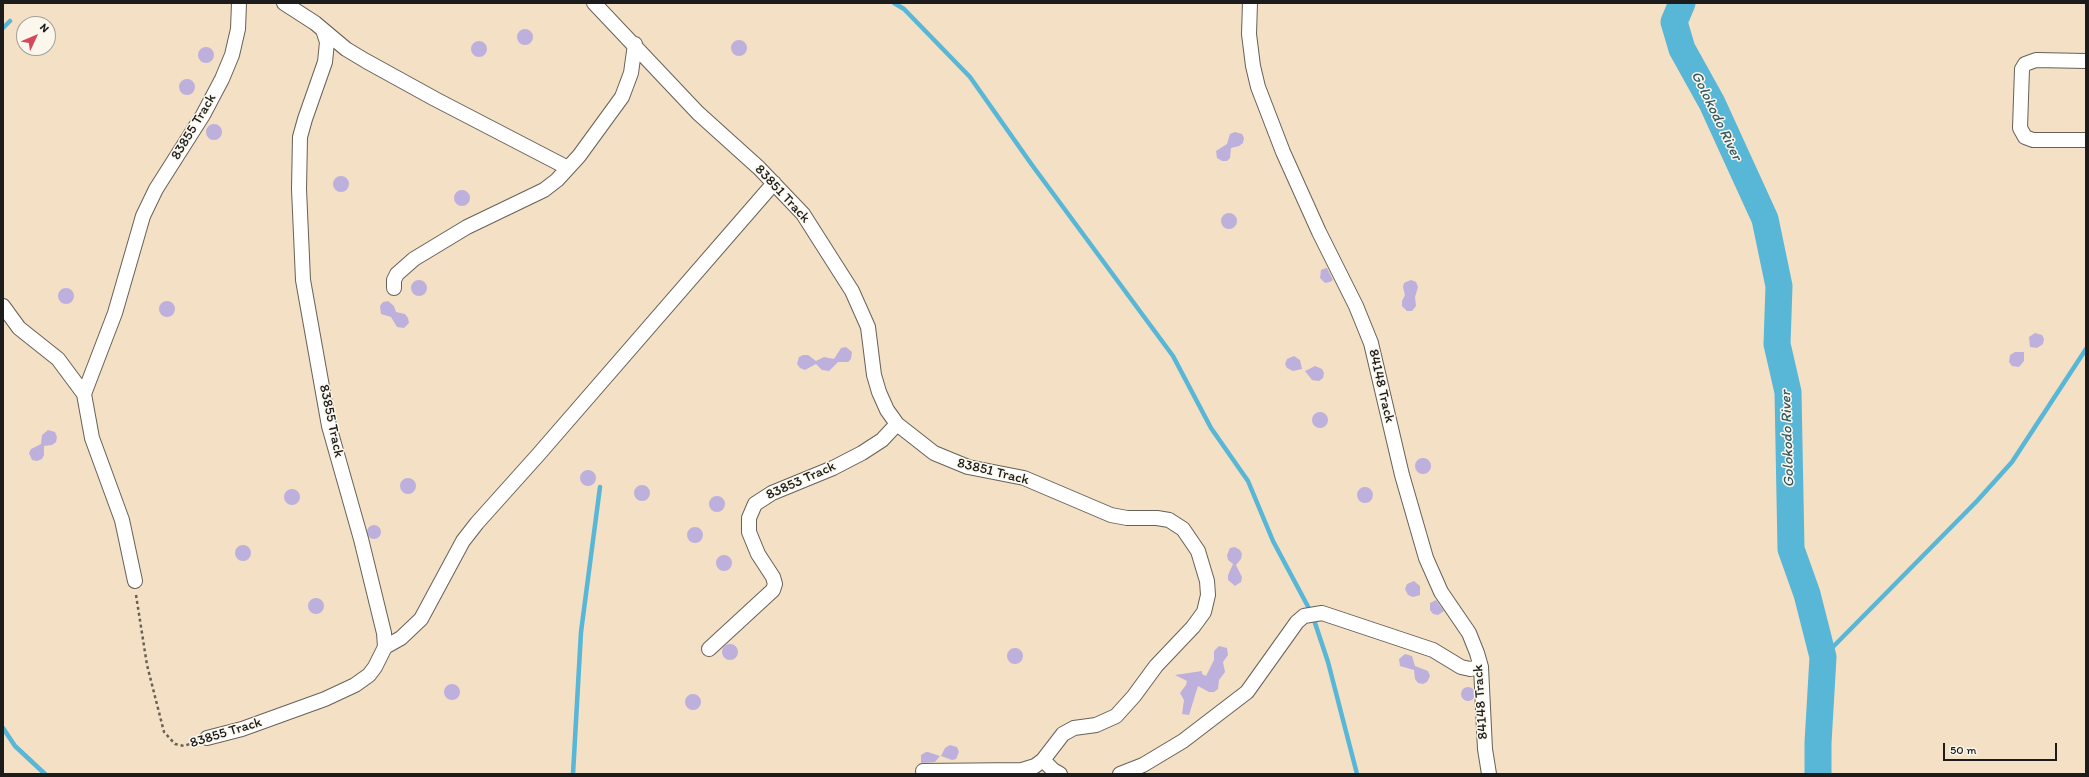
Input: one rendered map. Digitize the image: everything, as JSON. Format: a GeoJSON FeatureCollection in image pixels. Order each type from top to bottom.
{"type":"FeatureCollection","features":[{"type":"Feature","properties":{"kind":"street","name":"83855 Track"},"geometry":{"type":"LineString","coordinates":[[84,394],[113,319],[143,216],[156,189],[203,115],[222,79],[232,55],[238,28],[239,3]]}},
{"type":"Feature","properties":{"kind":"street"},"geometry":{"type":"LineString","coordinates":[[284,3],[323,30],[346,49],[399,80],[568,168]]}},
{"type":"Feature","properties":{"kind":"street","name":"83851 Track"},"geometry":{"type":"LineString","coordinates":[[594,3],[635,44],[698,113],[774,183],[803,214],[852,291],[868,327],[874,375],[878,392],[887,410],[897,424],[934,453],[968,467],[1024,478],[1111,515],[1127,518],[1157,518],[1169,520],[1183,529],[1200,557],[1207,580],[1208,595],[1204,612],[1193,627],[1156,666],[1134,696],[1116,716],[1096,726],[1074,728],[1068,731],[1063,734],[1043,760],[1035,766],[1022,770],[923,771]]}},
{"type":"Feature","properties":{"kind":"street","name":"84148 Track"},"geometry":{"type":"LineString","coordinates":[[1250,3],[1249,34],[1253,66],[1258,87],[1283,152],[1319,232],[1356,306],[1371,344],[1402,475],[1426,558],[1441,592],[1469,633],[1481,667],[1485,750],[1489,774]]}},
{"type":"Feature","properties":{"kind":"street","name":"83855 Track"},"geometry":{"type":"LineString","coordinates":[[207,738],[242,729],[326,699],[355,685],[369,675],[375,667],[385,647],[384,633],[361,539],[329,426],[303,275],[299,189],[300,137],[325,62],[326,42],[323,30]]}},
{"type":"Feature","properties":{"kind":"street"},"geometry":{"type":"LineString","coordinates":[[394,288],[394,280],[397,274],[414,259],[466,227],[544,190],[568,168],[622,97],[631,73],[635,44]]}},
{"type":"Feature","properties":{"kind":"street"},"geometry":{"type":"LineString","coordinates":[[2086,61],[2036,60],[2025,64],[2022,69],[2020,128],[2025,137],[2032,140],[2086,140]]}},
{"type":"Feature","properties":{"kind":"street"},"geometry":{"type":"LineString","coordinates":[[385,647],[401,638],[421,619],[462,540],[476,523],[543,450],[774,183]]}},
{"type":"Feature","properties":{"kind":"street"},"geometry":{"type":"LineString","coordinates":[[3,306],[19,328],[58,359],[84,394],[92,438],[122,520],[135,580]]}},
{"type":"Feature","properties":{"kind":"street","name":"83853 Track"},"geometry":{"type":"LineString","coordinates":[[709,649],[773,590],[775,584],[773,577],[758,554],[749,532],[749,518],[756,504],[772,492],[833,468],[862,453],[882,440],[897,424]]}},
{"type":"Feature","properties":{"kind":"street"},"geometry":{"type":"LineString","coordinates":[[1120,774],[1143,765],[1183,741],[1247,692],[1292,628],[1304,616],[1322,613],[1433,650],[1461,667],[1470,669],[1481,667]]}},
{"type":"Feature","properties":{"kind":"street"},"geometry":{"type":"LineString","coordinates":[[1043,760],[1052,770],[1060,774]]}},
{"type":"Feature","properties":{"kind":"path","name":"83855 Track"},"geometry":{"type":"LineString","coordinates":[[135,580],[144,653],[164,732],[175,744],[184,746],[207,738]]}},
{"type":"Feature","properties":{"kind":"building"},"geometry":{"type":"Polygon","coordinates":[[[525,29],[532,34],[533,37],[528,44],[525,45],[518,40],[517,37],[522,30],[525,29]]]}},
{"type":"Feature","properties":{"kind":"building"},"geometry":{"type":"Polygon","coordinates":[[[739,40],[746,45],[747,48],[742,55],[739,56],[732,51],[731,48],[736,41],[739,40]]]}},
{"type":"Feature","properties":{"kind":"building"},"geometry":{"type":"Polygon","coordinates":[[[479,41],[486,46],[487,49],[482,56],[479,57],[472,52],[471,49],[476,42],[479,41]]]}},
{"type":"Feature","properties":{"kind":"building"},"geometry":{"type":"Polygon","coordinates":[[[206,47],[213,52],[214,55],[209,62],[206,63],[199,58],[198,55],[203,48],[206,47]]]}},
{"type":"Feature","properties":{"kind":"building"},"geometry":{"type":"Polygon","coordinates":[[[187,79],[194,84],[195,87],[190,94],[187,95],[180,90],[179,87],[184,80],[187,79]]]}},
{"type":"Feature","properties":{"kind":"building"},"geometry":{"type":"Polygon","coordinates":[[[214,124],[221,129],[222,132],[217,139],[214,140],[207,135],[206,132],[211,125],[214,124]]]}},
{"type":"Feature","properties":{"kind":"building"},"geometry":{"type":"Polygon","coordinates":[[[1235,132],[1242,134],[1244,138],[1243,143],[1239,146],[1231,148],[1230,158],[1227,161],[1222,161],[1217,158],[1216,151],[1227,144],[1230,134],[1235,132]]]}},
{"type":"Feature","properties":{"kind":"building"},"geometry":{"type":"Polygon","coordinates":[[[341,176],[348,181],[349,184],[344,191],[341,192],[334,187],[333,184],[338,177],[341,176]]]}},
{"type":"Feature","properties":{"kind":"building"},"geometry":{"type":"Polygon","coordinates":[[[462,190],[469,195],[470,198],[465,205],[462,206],[455,201],[454,198],[459,191],[462,190]]]}},
{"type":"Feature","properties":{"kind":"building"},"geometry":{"type":"Polygon","coordinates":[[[1229,213],[1236,218],[1237,221],[1232,228],[1229,229],[1222,224],[1221,221],[1226,214],[1229,213]]]}},
{"type":"Feature","properties":{"kind":"building"},"geometry":{"type":"Polygon","coordinates":[[[1326,268],[1333,280],[1325,283],[1320,278],[1321,270],[1326,268]]]}},
{"type":"Feature","properties":{"kind":"building"},"geometry":{"type":"Polygon","coordinates":[[[419,280],[426,285],[427,288],[422,295],[419,296],[412,291],[411,288],[416,281],[419,280]]]}},
{"type":"Feature","properties":{"kind":"building"},"geometry":{"type":"Polygon","coordinates":[[[1411,280],[1416,282],[1418,287],[1415,297],[1416,306],[1412,311],[1407,311],[1402,306],[1402,301],[1405,295],[1403,287],[1404,283],[1411,280]]]}},
{"type":"Feature","properties":{"kind":"building"},"geometry":{"type":"Polygon","coordinates":[[[66,288],[73,293],[74,296],[69,303],[66,304],[59,299],[58,296],[63,289],[66,288]]]}},
{"type":"Feature","properties":{"kind":"building"},"geometry":{"type":"Polygon","coordinates":[[[167,301],[174,306],[175,309],[170,316],[167,317],[160,312],[159,309],[164,302],[167,301]]]}},
{"type":"Feature","properties":{"kind":"building"},"geometry":{"type":"Polygon","coordinates":[[[388,301],[394,306],[396,312],[405,314],[408,318],[409,323],[404,328],[397,327],[391,317],[381,314],[380,306],[383,302],[388,301]]]}},
{"type":"Feature","properties":{"kind":"building"},"geometry":{"type":"Polygon","coordinates":[[[2035,333],[2042,335],[2044,339],[2043,344],[2037,348],[2030,347],[2029,337],[2035,333]]]}},
{"type":"Feature","properties":{"kind":"building"},"geometry":{"type":"Polygon","coordinates":[[[846,347],[852,352],[851,359],[848,362],[838,362],[829,371],[822,370],[816,364],[805,370],[800,368],[797,364],[799,357],[803,355],[808,355],[816,361],[824,357],[834,359],[841,348],[846,347]]]}},
{"type":"Feature","properties":{"kind":"building"},"geometry":{"type":"Polygon","coordinates":[[[2015,352],[2024,352],[2024,361],[2019,367],[2012,366],[2009,362],[2010,355],[2015,352]]]}},
{"type":"Feature","properties":{"kind":"building"},"geometry":{"type":"Polygon","coordinates":[[[1294,356],[1300,360],[1302,369],[1293,371],[1287,368],[1285,364],[1287,359],[1294,356]]]}},
{"type":"Feature","properties":{"kind":"building"},"geometry":{"type":"Polygon","coordinates":[[[1315,366],[1322,369],[1324,373],[1323,378],[1319,381],[1312,380],[1305,371],[1315,366]]]}},
{"type":"Feature","properties":{"kind":"building"},"geometry":{"type":"Polygon","coordinates":[[[1320,412],[1327,417],[1328,420],[1323,427],[1320,428],[1313,423],[1312,420],[1317,413],[1320,412]]]}},
{"type":"Feature","properties":{"kind":"building"},"geometry":{"type":"Polygon","coordinates":[[[48,430],[55,432],[57,437],[56,442],[52,445],[44,446],[44,455],[42,459],[37,461],[32,460],[29,453],[31,449],[41,444],[42,435],[48,430]]]}},
{"type":"Feature","properties":{"kind":"building"},"geometry":{"type":"Polygon","coordinates":[[[1423,458],[1430,463],[1431,466],[1426,473],[1423,474],[1416,469],[1415,466],[1420,459],[1423,458]]]}},
{"type":"Feature","properties":{"kind":"building"},"geometry":{"type":"Polygon","coordinates":[[[588,470],[595,475],[596,478],[591,485],[588,486],[581,481],[580,478],[585,471],[588,470]]]}},
{"type":"Feature","properties":{"kind":"building"},"geometry":{"type":"Polygon","coordinates":[[[408,478],[415,483],[416,486],[411,493],[408,494],[401,489],[400,486],[405,479],[408,478]]]}},
{"type":"Feature","properties":{"kind":"building"},"geometry":{"type":"Polygon","coordinates":[[[642,485],[649,490],[650,493],[645,500],[642,501],[635,496],[634,493],[639,486],[642,485]]]}},
{"type":"Feature","properties":{"kind":"building"},"geometry":{"type":"Polygon","coordinates":[[[1365,487],[1372,492],[1373,495],[1368,502],[1365,503],[1358,498],[1357,495],[1362,488],[1365,487]]]}},
{"type":"Feature","properties":{"kind":"building"},"geometry":{"type":"Polygon","coordinates":[[[292,489],[299,494],[300,497],[295,504],[292,505],[285,500],[284,497],[289,490],[292,489]]]}},
{"type":"Feature","properties":{"kind":"building"},"geometry":{"type":"Polygon","coordinates":[[[717,496],[724,501],[725,504],[720,511],[717,512],[710,507],[709,504],[714,497],[717,496]]]}},
{"type":"Feature","properties":{"kind":"building"},"geometry":{"type":"Polygon","coordinates":[[[371,525],[377,525],[381,529],[381,535],[377,539],[371,539],[367,535],[367,529],[371,525]]]}},
{"type":"Feature","properties":{"kind":"building"},"geometry":{"type":"Polygon","coordinates":[[[695,527],[702,532],[703,535],[698,542],[695,543],[688,538],[687,535],[692,528],[695,527]]]}},
{"type":"Feature","properties":{"kind":"building"},"geometry":{"type":"Polygon","coordinates":[[[243,545],[250,550],[251,553],[246,560],[243,561],[236,556],[235,553],[240,546],[243,545]]]}},
{"type":"Feature","properties":{"kind":"building"},"geometry":{"type":"Polygon","coordinates":[[[1235,547],[1240,550],[1242,554],[1241,559],[1236,565],[1242,577],[1241,582],[1235,586],[1228,580],[1228,575],[1233,564],[1228,560],[1227,555],[1230,548],[1235,547]]]}},
{"type":"Feature","properties":{"kind":"building"},"geometry":{"type":"Polygon","coordinates":[[[724,555],[731,560],[732,563],[727,570],[724,571],[717,566],[716,563],[721,556],[724,555]]]}},
{"type":"Feature","properties":{"kind":"building"},"geometry":{"type":"Polygon","coordinates":[[[1414,581],[1420,586],[1420,595],[1413,597],[1408,595],[1405,589],[1407,584],[1414,581]]]}},
{"type":"Feature","properties":{"kind":"building"},"geometry":{"type":"Polygon","coordinates":[[[316,598],[323,603],[324,606],[319,613],[316,614],[309,609],[308,606],[313,599],[316,598]]]}},
{"type":"Feature","properties":{"kind":"building"},"geometry":{"type":"Polygon","coordinates":[[[1436,600],[1444,611],[1438,615],[1433,614],[1430,610],[1430,603],[1436,600]]]}},
{"type":"Feature","properties":{"kind":"building"},"geometry":{"type":"Polygon","coordinates":[[[730,644],[737,649],[738,652],[733,659],[730,660],[723,655],[722,652],[727,645],[730,644]]]}},
{"type":"Feature","properties":{"kind":"building"},"geometry":{"type":"Polygon","coordinates":[[[1219,646],[1227,648],[1228,655],[1223,662],[1225,672],[1219,680],[1218,689],[1214,692],[1209,692],[1198,686],[1189,715],[1182,714],[1184,700],[1180,693],[1187,681],[1175,675],[1202,671],[1202,674],[1206,676],[1214,660],[1214,651],[1219,646]]]}},
{"type":"Feature","properties":{"kind":"building"},"geometry":{"type":"Polygon","coordinates":[[[1015,648],[1022,653],[1023,656],[1018,663],[1015,664],[1008,659],[1007,656],[1012,649],[1015,648]]]}},
{"type":"Feature","properties":{"kind":"building"},"geometry":{"type":"Polygon","coordinates":[[[1405,654],[1412,656],[1415,666],[1428,671],[1430,676],[1427,682],[1423,684],[1418,683],[1415,679],[1414,670],[1400,666],[1399,659],[1405,654]]]}},
{"type":"Feature","properties":{"kind":"building"},"geometry":{"type":"Polygon","coordinates":[[[452,684],[459,689],[460,692],[455,699],[452,700],[445,695],[444,692],[449,685],[452,684]]]}},
{"type":"Feature","properties":{"kind":"building"},"geometry":{"type":"Polygon","coordinates":[[[1465,687],[1471,687],[1475,691],[1475,697],[1471,701],[1465,701],[1461,697],[1461,691],[1465,687]]]}},
{"type":"Feature","properties":{"kind":"building"},"geometry":{"type":"Polygon","coordinates":[[[693,694],[700,699],[701,702],[696,709],[693,710],[686,705],[685,702],[690,695],[693,694]]]}},
{"type":"Feature","properties":{"kind":"building"},"geometry":{"type":"Polygon","coordinates":[[[950,745],[957,747],[959,752],[956,759],[952,760],[941,756],[945,748],[950,745]]]}},
{"type":"Feature","properties":{"kind":"building"},"geometry":{"type":"Polygon","coordinates":[[[926,752],[940,756],[935,762],[921,763],[921,755],[926,752]]]}},
{"type":"Feature","properties":{"kind":"waterway"},"geometry":{"type":"LineString","coordinates":[[894,3],[904,9],[970,77],[1032,165],[1173,356],[1211,428],[1248,481],[1273,541],[1312,614],[1328,662],[1357,774]]}},
{"type":"Feature","properties":{"kind":"waterway","name":"Golokodo River"},"geometry":{"type":"LineString","coordinates":[[1682,3],[1674,22],[1682,49],[1712,103],[1765,219],[1779,286],[1777,344],[1788,392],[1791,549],[1807,594],[1823,657],[1818,743],[1818,774]]}},
{"type":"Feature","properties":{"kind":"waterway"},"geometry":{"type":"LineString","coordinates":[[3,28],[10,21]]}},
{"type":"Feature","properties":{"kind":"waterway"},"geometry":{"type":"LineString","coordinates":[[1823,657],[1977,501],[2012,462],[2086,349]]}},
{"type":"Feature","properties":{"kind":"waterway"},"geometry":{"type":"LineString","coordinates":[[573,774],[581,632],[600,487]]}},
{"type":"Feature","properties":{"kind":"waterway"},"geometry":{"type":"LineString","coordinates":[[3,728],[15,746],[45,774]]}}]}
